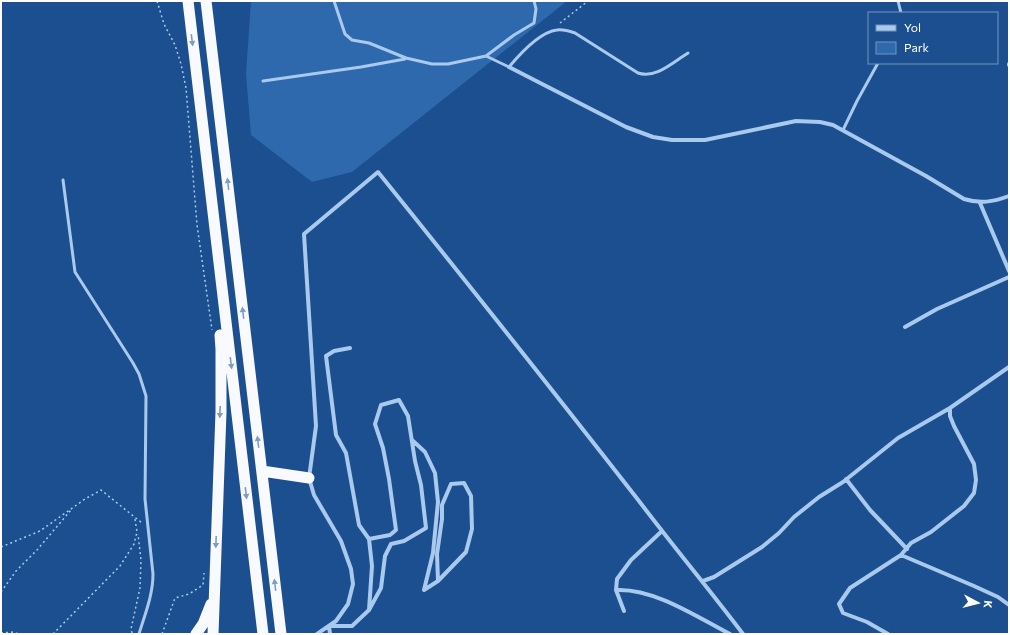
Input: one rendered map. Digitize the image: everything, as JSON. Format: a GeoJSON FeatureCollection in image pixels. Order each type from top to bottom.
{"type":"FeatureCollection","features":[{"type":"Feature","properties":{"kind":"highway"},"geometry":{"type":"LineString","coordinates":[[188,1],[262,632]]}},
{"type":"Feature","properties":{"kind":"highway"},"geometry":{"type":"LineString","coordinates":[[206,1],[280,629]]}},
{"type":"Feature","properties":{"kind":"highway"},"geometry":{"type":"LineString","coordinates":[[202,122],[221,349],[221,412],[213,634]]}},
{"type":"Feature","properties":{"kind":"highway"},"geometry":{"type":"LineString","coordinates":[[262,471],[309,478]]}},
{"type":"Feature","properties":{"kind":"highway"},"geometry":{"type":"LineString","coordinates":[[196,634],[203,624],[214,596]]}},
{"type":"Feature","properties":{"kind":"street"},"geometry":{"type":"LineString","coordinates":[[509,67],[640,133],[660,138],[678,140],[705,140],[796,121],[820,122],[843,130],[972,202],[980,203],[1000,200],[1009,196]]}},
{"type":"Feature","properties":{"kind":"street"},"geometry":{"type":"LineString","coordinates":[[317,634],[336,622],[348,604],[353,584],[351,569],[341,541],[314,495],[309,478],[316,426],[304,234],[378,172],[483,301],[662,530],[704,581],[743,634]]}},
{"type":"Feature","properties":{"kind":"street"},"geometry":{"type":"LineString","coordinates":[[980,203],[1009,271]]}},
{"type":"Feature","properties":{"kind":"street"},"geometry":{"type":"LineString","coordinates":[[905,327],[937,310],[1009,277]]}},
{"type":"Feature","properties":{"kind":"street"},"geometry":{"type":"LineString","coordinates":[[350,348],[334,351],[326,356],[336,435],[346,453],[359,525],[369,539],[372,566],[368,610]]}},
{"type":"Feature","properties":{"kind":"street"},"geometry":{"type":"LineString","coordinates":[[704,581],[714,577],[771,541],[794,517],[898,438],[950,408],[1009,367]]}},
{"type":"Feature","properties":{"kind":"street"},"geometry":{"type":"LineString","coordinates":[[329,626],[352,626],[368,610],[381,588],[385,556],[391,544],[404,541],[426,528],[421,485],[415,461],[408,416],[398,400],[381,405],[375,424],[383,448],[396,530],[390,535],[369,539]]}},
{"type":"Feature","properties":{"kind":"street"},"geometry":{"type":"LineString","coordinates":[[888,634],[867,622],[843,613],[839,604],[850,588],[901,555],[911,543],[931,532],[964,506],[974,493],[976,480],[974,464],[954,426],[950,416],[950,408]]}},
{"type":"Feature","properties":{"kind":"street"},"geometry":{"type":"LineString","coordinates":[[412,440],[425,452],[435,473],[438,502],[433,553],[424,590],[438,581],[466,552],[472,529],[471,496],[464,482],[451,484],[442,505],[442,519],[437,554],[438,581]]}},
{"type":"Feature","properties":{"kind":"street"},"geometry":{"type":"LineString","coordinates":[[846,479],[870,510],[907,549]]}},
{"type":"Feature","properties":{"kind":"street"},"geometry":{"type":"LineString","coordinates":[[624,611],[616,590],[617,579],[631,560],[662,530]]}},
{"type":"Feature","properties":{"kind":"street"},"geometry":{"type":"LineString","coordinates":[[901,555],[998,597],[1009,605]]}},
{"type":"Feature","properties":{"kind":"street"},"geometry":{"type":"LineString","coordinates":[[616,590],[648,593],[730,634]]}},
{"type":"Feature","properties":{"kind":"street"},"geometry":{"type":"LineString","coordinates":[[329,626],[330,634]]}},
{"type":"Feature","properties":{"kind":"lane"},"geometry":{"type":"LineString","coordinates":[[334,1],[345,34],[348,38],[406,58],[421,62],[440,64],[486,56],[514,35],[534,23],[536,9],[534,1]]}},
{"type":"Feature","properties":{"kind":"lane"},"geometry":{"type":"LineString","coordinates":[[898,1],[901,12]]}},
{"type":"Feature","properties":{"kind":"lane"},"geometry":{"type":"LineString","coordinates":[[486,56],[509,67],[526,49],[551,31],[564,29],[575,33],[638,73],[642,74],[655,73],[688,53]]}},
{"type":"Feature","properties":{"kind":"lane"},"geometry":{"type":"LineString","coordinates":[[263,80],[361,68],[406,58]]}},
{"type":"Feature","properties":{"kind":"lane"},"geometry":{"type":"LineString","coordinates":[[843,130],[877,64]]}},
{"type":"Feature","properties":{"kind":"lane"},"geometry":{"type":"LineString","coordinates":[[63,180],[75,272],[133,363],[143,385],[146,396],[145,499],[153,585],[152,594],[139,634]]}},
{"type":"Feature","properties":{"kind":"path"},"geometry":{"type":"LineString","coordinates":[[156,1],[164,24],[175,44],[186,88],[197,226],[212,334]]}},
{"type":"Feature","properties":{"kind":"path"},"geometry":{"type":"LineString","coordinates":[[551,31],[588,1]]}},
{"type":"Feature","properties":{"kind":"path"},"geometry":{"type":"LineString","coordinates":[[1,547],[40,531],[85,499],[101,490],[148,528]]}},
{"type":"Feature","properties":{"kind":"path"},"geometry":{"type":"LineString","coordinates":[[1,592],[16,571],[37,550],[72,508]]}},
{"type":"Feature","properties":{"kind":"path"},"geometry":{"type":"LineString","coordinates":[[132,634],[131,629],[140,588],[141,560],[134,518]]}},
{"type":"Feature","properties":{"kind":"path"},"geometry":{"type":"LineString","coordinates":[[53,634],[120,566],[134,544],[137,532]]}},
{"type":"Feature","properties":{"kind":"path"},"geometry":{"type":"LineString","coordinates":[[162,634],[175,598],[189,594],[203,585],[205,570]]}},
{"type":"Feature","properties":{"kind":"path"},"geometry":{"type":"LineString","coordinates":[[1,633],[14,632],[18,634]]}},
{"type":"Feature","properties":{"kind":"green space"},"geometry":{"type":"Polygon","coordinates":[[[251,1],[567,1],[352,172],[312,182],[251,135],[246,74],[251,1]]]}}]}
